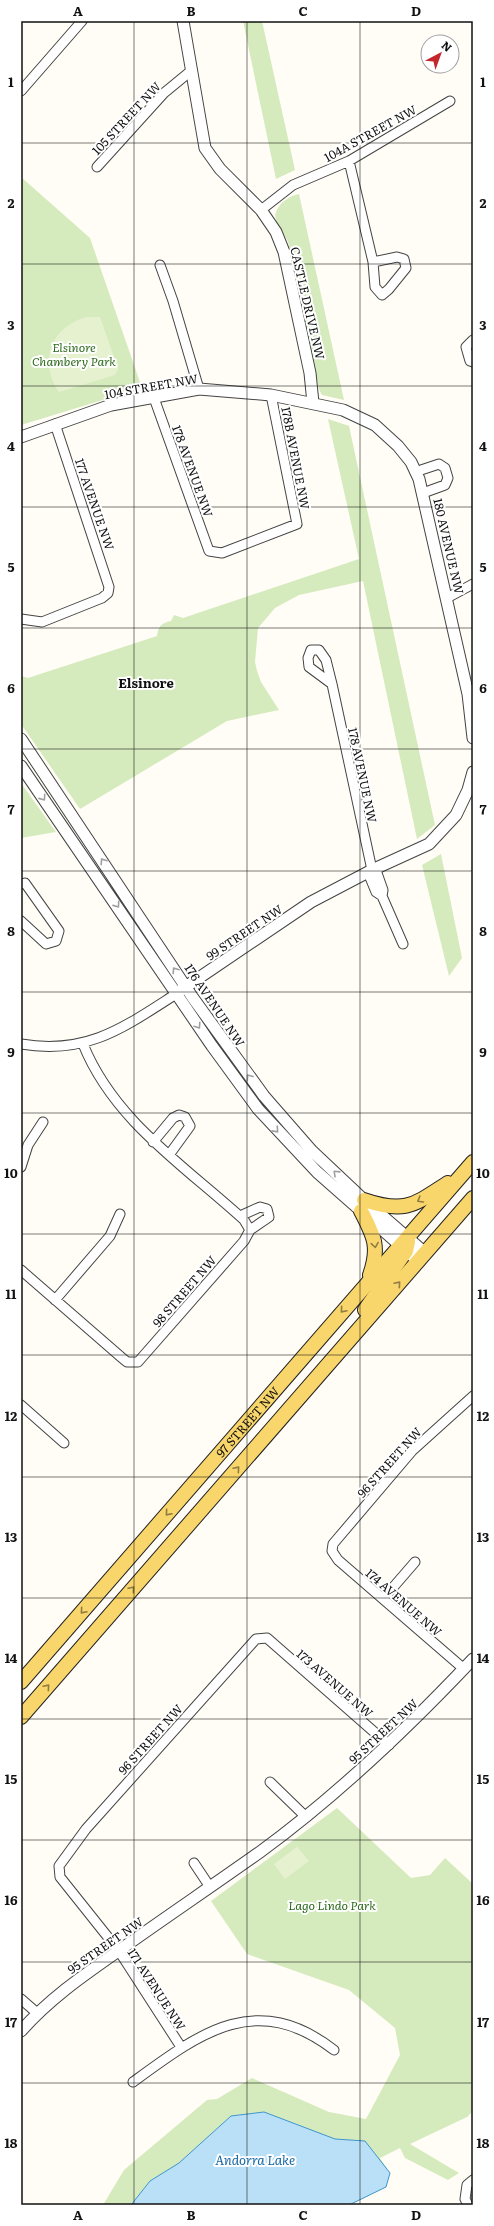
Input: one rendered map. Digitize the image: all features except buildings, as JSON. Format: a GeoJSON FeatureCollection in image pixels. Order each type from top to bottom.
{"type":"FeatureCollection","features":[{"type":"Feature","properties":{"kind":"main road"},"geometry":{"type":"LineString","coordinates":[[368,1281],[375,1262],[376,1244],[362,1205],[395,1208],[406,1207],[416,1203],[469,1167]]}},
{"type":"Feature","properties":{"kind":"main road","name":"97 STREET NW"},"geometry":{"type":"LineString","coordinates":[[21,1682],[368,1281],[404,1244],[469,1167]]}},
{"type":"Feature","properties":{"kind":"main road","name":"97 STREET NW"},"geometry":{"type":"LineString","coordinates":[[21,1717],[473,1198]]}},
{"type":"Feature","properties":{"kind":"main road"},"geometry":{"type":"LineString","coordinates":[[326,1366],[404,1244]]}},
{"type":"Feature","properties":{"kind":"street"},"geometry":{"type":"LineString","coordinates":[[21,91],[82,21]]}},
{"type":"Feature","properties":{"kind":"street","name":"CASTLE DRIVE NW"},"geometry":{"type":"LineString","coordinates":[[183,21],[205,148],[220,169],[261,210],[276,232],[284,252],[310,373],[313,403]]}},
{"type":"Feature","properties":{"kind":"street","name":"105 STREET NW"},"geometry":{"type":"LineString","coordinates":[[97,167],[164,93],[192,70]]}},
{"type":"Feature","properties":{"kind":"street","name":"104A STREET NW"},"geometry":{"type":"LineString","coordinates":[[261,210],[293,185],[349,161],[450,101]]}},
{"type":"Feature","properties":{"kind":"street"},"geometry":{"type":"LineString","coordinates":[[349,161],[373,262],[375,287],[382,295],[389,289],[406,268],[404,259],[398,257],[373,262]]}},
{"type":"Feature","properties":{"kind":"street"},"geometry":{"type":"LineString","coordinates":[[160,265],[173,301],[199,389]]}},
{"type":"Feature","properties":{"kind":"street"},"geometry":{"type":"LineString","coordinates":[[473,340],[466,348],[470,361],[473,362]]}},
{"type":"Feature","properties":{"kind":"street","name":"104 STREET NW"},"geometry":{"type":"LineString","coordinates":[[21,437],[111,405],[199,389],[271,395],[313,403]]}},
{"type":"Feature","properties":{"kind":"street","name":"178B AVENUE NW"},"geometry":{"type":"LineString","coordinates":[[209,551],[222,553],[297,524],[271,395]]}},
{"type":"Feature","properties":{"kind":"street","name":"178 AVENUE NW"},"geometry":{"type":"LineString","coordinates":[[154,398],[209,551]]}},
{"type":"Feature","properties":{"kind":"street","name":"180 AVENUE NW"},"geometry":{"type":"LineString","coordinates":[[313,403],[344,410],[375,425],[398,446],[411,462],[423,493],[470,694]]}},
{"type":"Feature","properties":{"kind":"street","name":"177 AVENUE NW"},"geometry":{"type":"LineString","coordinates":[[21,620],[42,622],[98,600],[108,593],[109,582],[55,424]]}},
{"type":"Feature","properties":{"kind":"street","name":"180 AVENUE NW"},"geometry":{"type":"LineString","coordinates":[[416,472],[439,464],[445,468],[448,478],[445,485],[423,493]]}},
{"type":"Feature","properties":{"kind":"street"},"geometry":{"type":"LineString","coordinates":[[447,598],[473,584]]}},
{"type":"Feature","properties":{"kind":"street","name":"178 AVENUE NW"},"geometry":{"type":"LineString","coordinates":[[332,684],[372,870]]}},
{"type":"Feature","properties":{"kind":"street"},"geometry":{"type":"LineString","coordinates":[[470,694],[473,738]]}},
{"type":"Feature","properties":{"kind":"street","name":"176 AVENUE NW"},"geometry":{"type":"LineString","coordinates":[[21,739],[186,987],[276,1112],[362,1205],[404,1244],[421,1257]]}},
{"type":"Feature","properties":{"kind":"street","name":"176 AVENUE NW"},"geometry":{"type":"LineString","coordinates":[[21,766],[176,994],[258,1109],[305,1161],[362,1205]]}},
{"type":"Feature","properties":{"kind":"street","name":"99 STREET NW"},"geometry":{"type":"LineString","coordinates":[[21,1044],[40,1047],[83,1044],[114,1033],[176,994],[311,902],[372,870],[429,844],[456,815],[471,792],[473,772]]}},
{"type":"Feature","properties":{"kind":"street"},"geometry":{"type":"LineString","coordinates":[[372,870],[377,873],[384,890],[382,896],[403,944]]}},
{"type":"Feature","properties":{"kind":"street"},"geometry":{"type":"LineString","coordinates":[[21,884],[24,883],[29,888],[59,931],[56,941],[46,944],[21,921]]}},
{"type":"Feature","properties":{"kind":"street"},"geometry":{"type":"LineString","coordinates":[[83,1044],[93,1069],[115,1102],[153,1142],[240,1216],[250,1230],[269,1217],[267,1209],[260,1207],[240,1216]]}},
{"type":"Feature","properties":{"kind":"street"},"geometry":{"type":"LineString","coordinates":[[153,1142],[173,1118],[179,1115],[185,1117],[190,1126],[169,1155]]}},
{"type":"Feature","properties":{"kind":"street"},"geometry":{"type":"LineString","coordinates":[[21,1167],[28,1145],[43,1122]]}},
{"type":"Feature","properties":{"kind":"street"},"geometry":{"type":"LineString","coordinates":[[21,1270],[55,1300],[110,1236],[120,1214]]}},
{"type":"Feature","properties":{"kind":"street","name":"98 STREET NW"},"geometry":{"type":"LineString","coordinates":[[55,1300],[120,1357],[133,1363],[142,1359],[244,1241],[250,1230]]}},
{"type":"Feature","properties":{"kind":"street","name":"96 STREET NW"},"geometry":{"type":"LineString","coordinates":[[332,1550],[333,1544],[412,1451],[473,1396]]}},
{"type":"Feature","properties":{"kind":"street"},"geometry":{"type":"LineString","coordinates":[[21,1406],[64,1443]]}},
{"type":"Feature","properties":{"kind":"street","name":"174 AVENUE NW"},"geometry":{"type":"LineString","coordinates":[[332,1550],[334,1556],[464,1669]]}},
{"type":"Feature","properties":{"kind":"street"},"geometry":{"type":"LineString","coordinates":[[383,1599],[414,1562]]}},
{"type":"Feature","properties":{"kind":"street","name":"96 STREET NW"},"geometry":{"type":"LineString","coordinates":[[59,1866],[86,1829],[256,1640],[267,1638]]}},
{"type":"Feature","properties":{"kind":"street","name":"173 AVENUE NW"},"geometry":{"type":"LineString","coordinates":[[267,1638],[388,1745]]}},
{"type":"Feature","properties":{"kind":"street","name":"95 STREET NW"},"geometry":{"type":"LineString","coordinates":[[21,2031],[37,2013],[63,1990],[210,1887],[306,1817],[388,1745],[473,1659]]}},
{"type":"Feature","properties":{"kind":"street"},"geometry":{"type":"LineString","coordinates":[[270,1782],[306,1817]]}},
{"type":"Feature","properties":{"kind":"street"},"geometry":{"type":"LineString","coordinates":[[194,1863],[210,1887]]}},
{"type":"Feature","properties":{"kind":"street","name":"171 AVENUE NW"},"geometry":{"type":"LineString","coordinates":[[59,1866],[60,1878],[119,1951],[181,2047]]}},
{"type":"Feature","properties":{"kind":"street"},"geometry":{"type":"LineString","coordinates":[[21,1999],[37,2013]]}},
{"type":"Feature","properties":{"kind":"street"},"geometry":{"type":"LineString","coordinates":[[133,2082],[181,2047],[200,2036],[233,2024],[266,2021],[306,2031],[334,2050]]}},
{"type":"Feature","properties":{"kind":"street"},"geometry":{"type":"LineString","coordinates":[[468,2205],[465,2199],[470,2182]]}},
{"type":"Feature","properties":{"kind":"green space"},"geometry":{"type":"Polygon","coordinates":[[[243,21],[262,21],[295,170],[276,179],[243,21]]]}},
{"type":"Feature","properties":{"kind":"green space","name":"Elsinore Chambery Park"},"geometry":{"type":"Polygon","coordinates":[[[21,177],[90,238],[142,388],[21,425],[21,177]]]}},
{"type":"Feature","properties":{"kind":"green space"},"geometry":{"type":"Polygon","coordinates":[[[299,194],[344,400],[322,395],[319,389],[288,241],[275,216],[282,203],[299,194]]]}},
{"type":"Feature","properties":{"kind":"green space"},"geometry":{"type":"Polygon","coordinates":[[[87,317],[100,317],[118,369],[115,375],[59,392],[49,369],[49,357],[52,347],[64,328],[87,317]]]}},
{"type":"Feature","properties":{"kind":"green space"},"geometry":{"type":"Polygon","coordinates":[[[328,419],[349,426],[435,825],[417,839],[363,581],[299,595],[275,608],[258,628],[255,662],[257,671],[261,682],[279,710],[227,721],[80,809],[21,724],[21,676],[28,678],[157,636],[158,630],[161,626],[171,621],[174,615],[183,618],[359,559],[328,419]]]}},
{"type":"Feature","properties":{"kind":"green space"},"geometry":{"type":"Polygon","coordinates":[[[21,783],[56,832],[21,838],[21,783]]]}},
{"type":"Feature","properties":{"kind":"green space"},"geometry":{"type":"Polygon","coordinates":[[[441,854],[462,958],[449,976],[422,865],[441,854]]]}},
{"type":"Feature","properties":{"kind":"green space","name":"Lago Lindo Park"},"geometry":{"type":"Polygon","coordinates":[[[337,1808],[411,1878],[430,1875],[445,1858],[473,1884],[473,2111],[467,2117],[410,2144],[459,2173],[448,2180],[405,2158],[400,2148],[380,2158],[390,2173],[386,2187],[349,2205],[103,2205],[124,2170],[207,2100],[217,2099],[252,2078],[329,2112],[366,2119],[400,2055],[395,2028],[349,1990],[247,1954],[211,1901],[337,1808]]]}},
{"type":"Feature","properties":{"kind":"green space"},"geometry":{"type":"Polygon","coordinates":[[[297,1847],[309,1861],[285,1879],[274,1864],[297,1847]]]}},
{"type":"Feature","properties":{"kind":"water","name":"Andorra Lake"},"geometry":{"type":"Polygon","coordinates":[[[264,2112],[335,2139],[365,2141],[390,2173],[386,2187],[349,2205],[131,2205],[150,2181],[179,2163],[231,2116],[264,2112]]]}},
{"type":"Feature","properties":{"kind":"district","name":"Elsinore"},"geometry":{"type":"Point","coordinates":[146,682]}}]}
